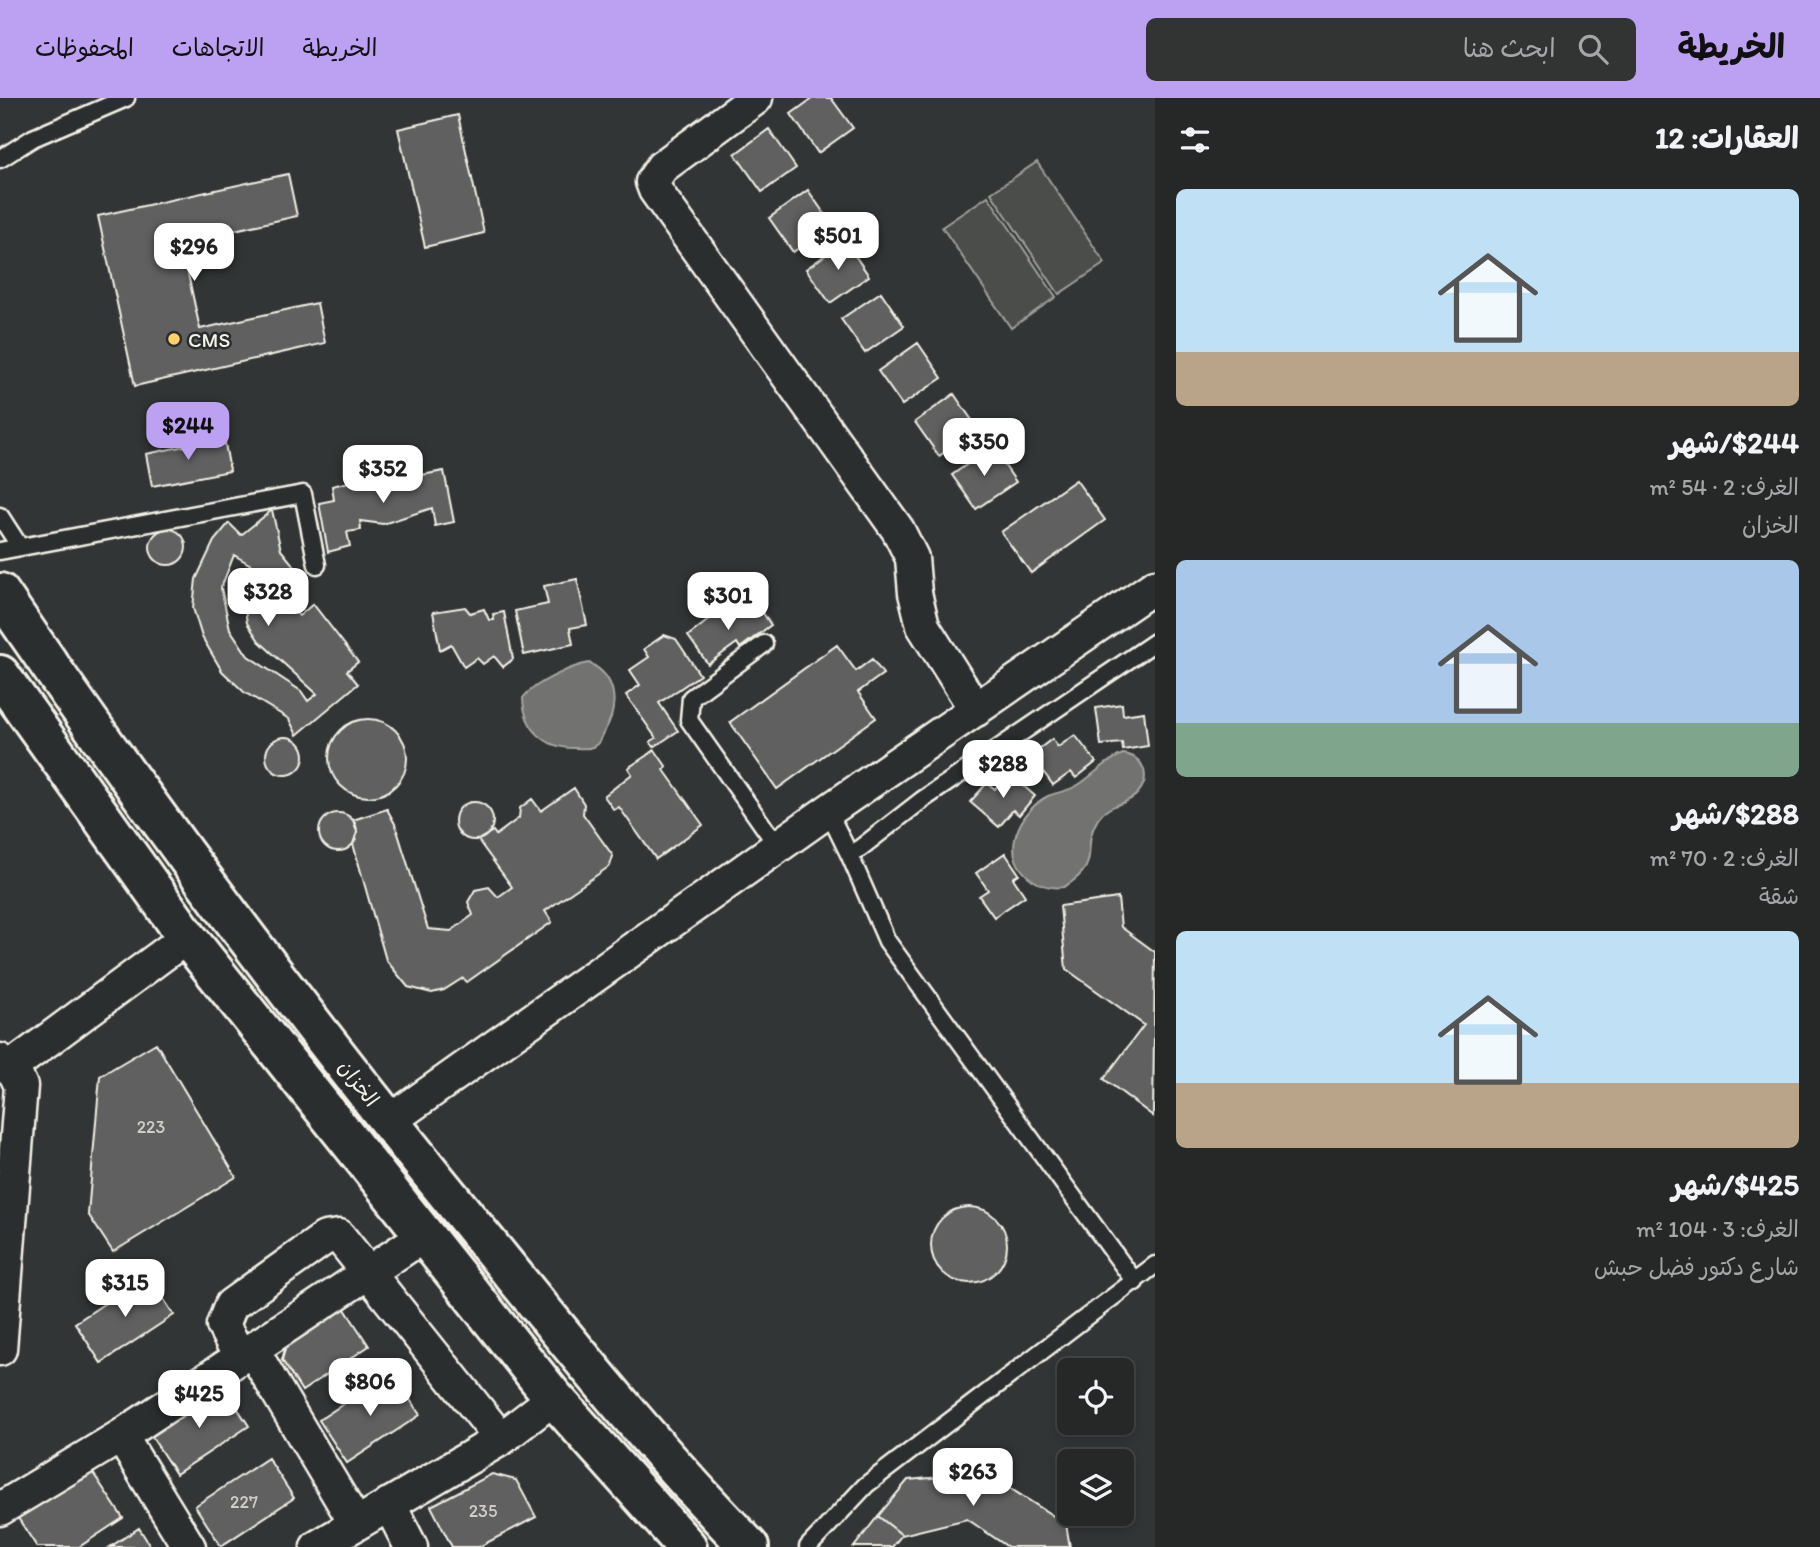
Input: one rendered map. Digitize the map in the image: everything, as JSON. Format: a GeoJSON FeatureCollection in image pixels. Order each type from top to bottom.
{"type":"FeatureCollection","features":[{"type":"Feature","properties":{"kind":"main road","name":"الخزان"},"geometry":{"type":"LineString","coordinates":[[0,593],[148,803],[388,1122],[584,1362],[677,1470],[749,1547]]}},
{"type":"Feature","properties":{"kind":"main road","name":"الخزان"},"geometry":{"type":"LineString","coordinates":[[0,675],[187,937],[554,1398],[635,1492],[687,1547]]}},
{"type":"Feature","properties":{"kind":"street"},"geometry":{"type":"LineString","coordinates":[[756,98],[662,167],[652,182],[655,190],[898,530],[912,558],[915,593],[923,626],[976,710]]}},
{"type":"Feature","properties":{"kind":"street"},"geometry":{"type":"LineString","coordinates":[[388,1122],[828,811],[1155,586]]}},
{"type":"Feature","properties":{"kind":"street"},"geometry":{"type":"LineString","coordinates":[[0,1349],[21,1086],[5,1064],[187,937]]}},
{"type":"Feature","properties":{"kind":"street"},"geometry":{"type":"LineString","coordinates":[[0,1508],[121,1436],[425,1235]]}},
{"type":"Feature","properties":{"kind":"street"},"geometry":{"type":"LineString","coordinates":[[356,1524],[246,1353],[225,1330],[226,1311],[325,1238],[343,1238],[501,1438]]}},
{"type":"Feature","properties":{"kind":"street"},"geometry":{"type":"LineString","coordinates":[[317,1547],[501,1438],[554,1398]]}},
{"type":"Feature","properties":{"kind":"street"},"geometry":{"type":"LineString","coordinates":[[121,1436],[189,1547]]}},
{"type":"Feature","properties":{"kind":"street"},"geometry":{"type":"LineString","coordinates":[[389,1504],[411,1547]]}},
{"type":"Feature","properties":{"kind":"lane"},"geometry":{"type":"LineString","coordinates":[[0,159],[33,138],[126,98]]}},
{"type":"Feature","properties":{"kind":"lane"},"geometry":{"type":"LineString","coordinates":[[0,551],[303,494],[317,565]]}},
{"type":"Feature","properties":{"kind":"lane"},"geometry":{"type":"LineString","coordinates":[[0,516],[20,547]]}},
{"type":"Feature","properties":{"kind":"lane"},"geometry":{"type":"LineString","coordinates":[[850,856],[922,800],[1155,642]]}},
{"type":"Feature","properties":{"kind":"lane"},"geometry":{"type":"LineString","coordinates":[[764,644],[691,698],[689,720],[778,847]]}},
{"type":"Feature","properties":{"kind":"lane"},"geometry":{"type":"LineString","coordinates":[[828,811],[887,941],[1135,1282]]}},
{"type":"Feature","properties":{"kind":"lane"},"geometry":{"type":"LineString","coordinates":[[808,1547],[866,1485],[1155,1265]]}},
{"type":"Feature","properties":{"kind":"shaded area"},"geometry":{"type":"Polygon","coordinates":[[[1037,162],[1105,263],[1059,294],[991,193],[1037,162]]]}},
{"type":"Feature","properties":{"kind":"shaded area"},"geometry":{"type":"Polygon","coordinates":[[[988,196],[1056,297],[1011,328],[942,227],[988,196]]]}},
{"type":"Feature","properties":{"kind":"shaded area"},"geometry":{"type":"Polygon","coordinates":[[[589,663],[606,676],[610,684],[613,703],[609,722],[594,747],[554,745],[538,735],[532,727],[527,719],[523,698],[553,676],[589,663]]]}},
{"type":"Feature","properties":{"kind":"shaded area"},"geometry":{"type":"Polygon","coordinates":[[[1123,754],[1136,759],[1143,768],[1145,774],[1142,787],[1134,797],[1107,810],[1098,819],[1090,839],[1088,862],[1084,870],[1064,887],[1046,886],[1030,878],[1021,869],[1014,849],[1015,838],[1024,818],[1048,796],[1075,787],[1123,754]]]}},
{"type":"Feature","properties":{"kind":"building"},"geometry":{"type":"Polygon","coordinates":[[[813,98],[831,98],[853,128],[818,153],[791,114],[813,98]]]}},
{"type":"Feature","properties":{"kind":"building"},"geometry":{"type":"Polygon","coordinates":[[[458,115],[484,233],[425,247],[398,129],[458,115]]]}},
{"type":"Feature","properties":{"kind":"building"},"geometry":{"type":"Polygon","coordinates":[[[769,129],[796,168],[762,192],[735,154],[769,129]]]}},
{"type":"Feature","properties":{"kind":"building"},"geometry":{"type":"Polygon","coordinates":[[[288,174],[297,216],[181,242],[200,329],[317,303],[325,343],[135,386],[98,216],[288,174]]]}},
{"type":"Feature","properties":{"kind":"building"},"geometry":{"type":"Polygon","coordinates":[[[808,190],[832,225],[793,252],[769,218],[808,190]]]}},
{"type":"Feature","properties":{"kind":"building"},"geometry":{"type":"Polygon","coordinates":[[[845,241],[869,276],[830,303],[806,269],[845,241]]]}},
{"type":"Feature","properties":{"kind":"building"},"geometry":{"type":"Polygon","coordinates":[[[881,292],[904,326],[865,353],[841,319],[881,292]]]}},
{"type":"Feature","properties":{"kind":"building"},"geometry":{"type":"Polygon","coordinates":[[[918,343],[942,378],[902,405],[878,371],[918,343]]]}},
{"type":"Feature","properties":{"kind":"building"},"geometry":{"type":"Polygon","coordinates":[[[954,394],[978,429],[939,456],[915,422],[954,394]]]}},
{"type":"Feature","properties":{"kind":"building"},"geometry":{"type":"Polygon","coordinates":[[[224,438],[230,471],[152,486],[146,454],[224,438]]]}},
{"type":"Feature","properties":{"kind":"building"},"geometry":{"type":"Polygon","coordinates":[[[992,447],[1016,482],[976,509],[952,475],[992,447]]]}},
{"type":"Feature","properties":{"kind":"building"},"geometry":{"type":"Polygon","coordinates":[[[444,471],[454,522],[435,526],[432,508],[383,524],[360,521],[361,530],[347,532],[350,546],[328,552],[319,503],[334,500],[332,486],[366,478],[367,485],[444,471]]]}},
{"type":"Feature","properties":{"kind":"building"},"geometry":{"type":"Polygon","coordinates":[[[1076,480],[1105,520],[1031,573],[1001,532],[1076,480]]]}},
{"type":"Feature","properties":{"kind":"building"},"geometry":{"type":"Polygon","coordinates":[[[272,510],[281,550],[299,572],[287,590],[291,608],[299,616],[313,604],[358,662],[347,671],[358,684],[297,735],[289,719],[244,692],[222,671],[202,637],[193,608],[196,579],[214,541],[229,523],[241,535],[272,510]],[[234,555],[221,588],[230,629],[248,656],[301,691],[308,701],[317,694],[259,641],[247,623],[243,595],[251,565],[234,555]]]}},
{"type":"Feature","properties":{"kind":"building"},"geometry":{"type":"Polygon","coordinates":[[[168,529],[181,534],[186,547],[181,560],[168,565],[155,560],[150,547],[155,534],[168,529]]]}},
{"type":"Feature","properties":{"kind":"building"},"geometry":{"type":"Polygon","coordinates":[[[577,579],[587,625],[570,628],[573,644],[524,655],[515,611],[548,604],[544,586],[577,579]]]}},
{"type":"Feature","properties":{"kind":"building"},"geometry":{"type":"Polygon","coordinates":[[[465,607],[470,613],[484,609],[489,620],[494,620],[493,614],[504,612],[513,659],[503,667],[494,656],[483,664],[477,658],[464,667],[451,644],[440,650],[433,612],[465,607]]]}},
{"type":"Feature","properties":{"kind":"building"},"geometry":{"type":"Polygon","coordinates":[[[752,607],[757,613],[761,610],[771,625],[740,648],[737,643],[708,664],[688,636],[720,611],[725,618],[738,609],[742,614],[752,607]]]}},
{"type":"Feature","properties":{"kind":"building"},"geometry":{"type":"Polygon","coordinates":[[[664,635],[676,639],[700,675],[659,703],[678,731],[654,747],[650,742],[656,738],[626,695],[640,685],[630,670],[649,657],[644,649],[664,635]]]}},
{"type":"Feature","properties":{"kind":"building"},"geometry":{"type":"Polygon","coordinates":[[[837,645],[856,671],[872,659],[883,674],[858,692],[876,718],[777,789],[730,722],[837,645]]]}},
{"type":"Feature","properties":{"kind":"building"},"geometry":{"type":"Polygon","coordinates":[[[1122,704],[1123,715],[1144,712],[1148,746],[1123,750],[1122,743],[1101,745],[1096,708],[1122,704]]]}},
{"type":"Feature","properties":{"kind":"building"},"geometry":{"type":"Polygon","coordinates":[[[368,719],[383,722],[395,731],[404,743],[407,758],[404,773],[395,785],[383,794],[368,797],[353,794],[341,785],[332,773],[329,758],[332,743],[341,731],[353,722],[368,719]]]}},
{"type":"Feature","properties":{"kind":"building"},"geometry":{"type":"Polygon","coordinates":[[[1075,735],[1096,762],[1076,778],[1071,772],[1053,785],[1031,755],[1052,739],[1058,747],[1075,735]]]}},
{"type":"Feature","properties":{"kind":"building"},"geometry":{"type":"Polygon","coordinates":[[[285,737],[298,743],[304,756],[298,769],[285,775],[272,769],[266,756],[272,743],[285,737]]]}},
{"type":"Feature","properties":{"kind":"building"},"geometry":{"type":"Polygon","coordinates":[[[655,750],[666,766],[664,770],[703,825],[656,859],[619,807],[614,810],[604,796],[632,774],[628,768],[655,750]]]}},
{"type":"Feature","properties":{"kind":"building"},"geometry":{"type":"Polygon","coordinates":[[[1009,773],[1035,796],[1019,815],[1013,810],[999,827],[970,802],[987,783],[995,789],[1009,773]]]}},
{"type":"Feature","properties":{"kind":"building"},"geometry":{"type":"Polygon","coordinates":[[[574,788],[584,804],[583,814],[613,856],[610,866],[545,911],[552,922],[467,982],[463,978],[444,990],[432,993],[408,987],[386,960],[353,844],[357,832],[353,820],[387,809],[395,824],[428,929],[451,931],[473,915],[468,902],[475,890],[489,887],[498,897],[512,887],[478,840],[493,831],[496,835],[519,818],[520,808],[532,799],[541,811],[574,788]]]}},
{"type":"Feature","properties":{"kind":"building"},"geometry":{"type":"Polygon","coordinates":[[[474,802],[487,808],[493,821],[487,834],[474,840],[461,834],[455,821],[461,808],[474,802]]]}},
{"type":"Feature","properties":{"kind":"building"},"geometry":{"type":"Polygon","coordinates":[[[338,813],[351,819],[357,832],[351,845],[338,851],[325,845],[319,832],[325,819],[338,813]]]}},
{"type":"Feature","properties":{"kind":"building"},"geometry":{"type":"Polygon","coordinates":[[[1005,853],[1019,874],[1013,878],[1025,896],[994,917],[979,896],[988,890],[976,873],[1005,853]]]}},
{"type":"Feature","properties":{"kind":"building"},"geometry":{"type":"Polygon","coordinates":[[[1118,898],[1121,927],[1155,952],[1153,1116],[1104,1079],[1144,1025],[1066,969],[1060,906],[1118,898]]]}},
{"type":"Feature","properties":{"kind":"building"},"geometry":{"type":"Polygon","coordinates":[[[156,1043],[236,1177],[113,1252],[88,1214],[100,1076],[156,1043]]]}},
{"type":"Feature","properties":{"kind":"building"},"geometry":{"type":"Polygon","coordinates":[[[969,1207],[984,1210],[996,1218],[1004,1230],[1007,1245],[1004,1260],[996,1272],[984,1280],[969,1283],[954,1280],[942,1272],[934,1260],[931,1245],[934,1230],[942,1218],[954,1210],[969,1207]]]}},
{"type":"Feature","properties":{"kind":"building"},"geometry":{"type":"Polygon","coordinates":[[[148,1275],[174,1315],[101,1363],[75,1323],[148,1275]]]}},
{"type":"Feature","properties":{"kind":"building"},"geometry":{"type":"Polygon","coordinates":[[[341,1303],[369,1346],[302,1391],[282,1360],[288,1338],[341,1303]]]}},
{"type":"Feature","properties":{"kind":"building"},"geometry":{"type":"Polygon","coordinates":[[[392,1372],[420,1415],[347,1463],[319,1420],[392,1372]]]}},
{"type":"Feature","properties":{"kind":"building"},"geometry":{"type":"Polygon","coordinates":[[[223,1386],[249,1426],[176,1474],[150,1434],[223,1386]]]}},
{"type":"Feature","properties":{"kind":"building"},"geometry":{"type":"Polygon","coordinates":[[[955,1452],[958,1473],[983,1471],[1057,1518],[1057,1526],[1066,1526],[1070,1547],[1008,1547],[967,1519],[902,1535],[878,1516],[908,1480],[941,1477],[938,1456],[955,1452]]]}},
{"type":"Feature","properties":{"kind":"building"},"geometry":{"type":"Polygon","coordinates":[[[268,1458],[294,1498],[221,1546],[195,1506],[268,1458]]]}},
{"type":"Feature","properties":{"kind":"building"},"geometry":{"type":"Polygon","coordinates":[[[91,1470],[123,1518],[79,1547],[37,1547],[18,1518],[91,1470]]]}},
{"type":"Feature","properties":{"kind":"building"},"geometry":{"type":"Polygon","coordinates":[[[492,1474],[516,1480],[536,1517],[479,1547],[452,1547],[431,1506],[492,1474]]]}},
{"type":"Feature","properties":{"kind":"building"},"geometry":{"type":"Polygon","coordinates":[[[878,1516],[902,1535],[892,1547],[854,1547],[878,1516]]]}},
{"type":"Feature","properties":{"kind":"building"},"geometry":{"type":"Polygon","coordinates":[[[139,1528],[151,1547],[110,1547],[139,1528]]]}},
{"type":"Feature","properties":{"kind":"place","name":"CMS"},"geometry":{"type":"Point","coordinates":[174,339]}}]}
